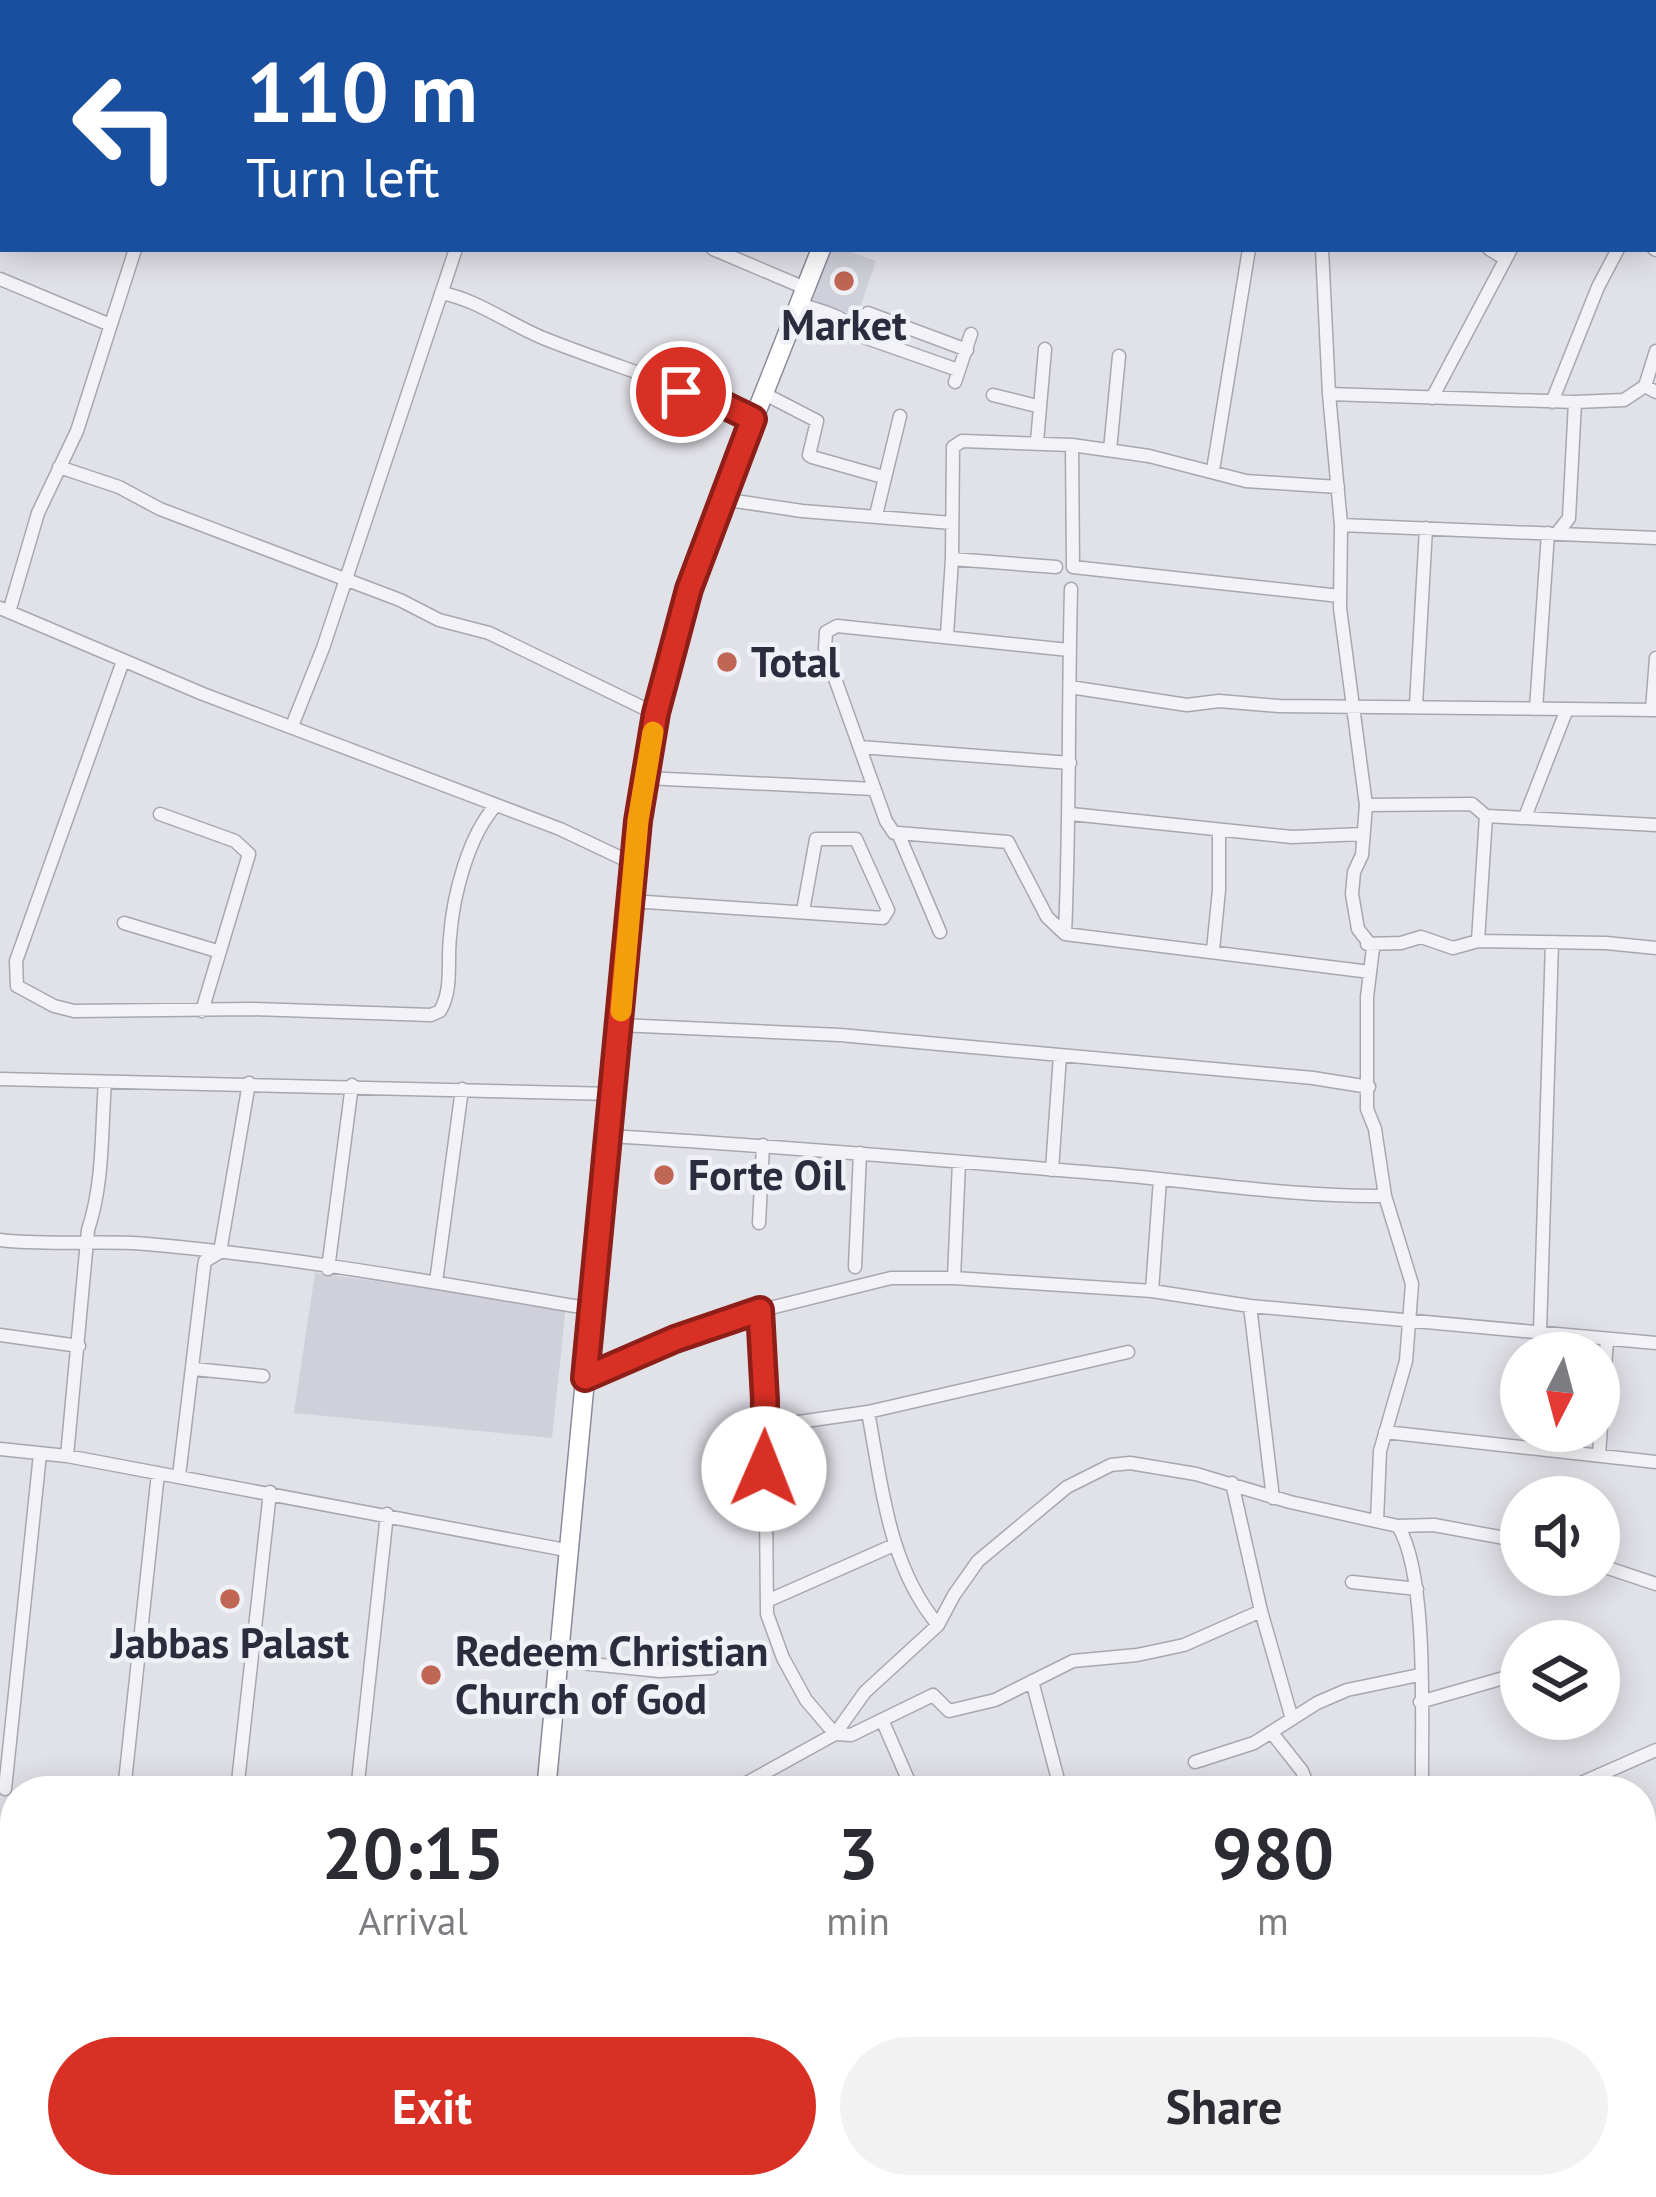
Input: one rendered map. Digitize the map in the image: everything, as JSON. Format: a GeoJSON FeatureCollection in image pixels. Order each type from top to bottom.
{"type":"FeatureCollection","features":[{"type":"Feature","properties":{"kind":"highway"},"geometry":{"type":"LineString","coordinates":[[549,1776],[634,864],[656,713],[673,639],[722,499],[819,252]]}},
{"type":"Feature","properties":{"kind":"street"},"geometry":{"type":"LineString","coordinates":[[134,252],[77,431],[38,513],[4,610],[634,864]]}},
{"type":"Feature","properties":{"kind":"street"},"geometry":{"type":"LineString","coordinates":[[292,726],[323,648],[455,252]]}},
{"type":"Feature","properties":{"kind":"street"},"geometry":{"type":"LineString","coordinates":[[719,252],[802,296],[861,335],[957,376],[971,334]]}},
{"type":"Feature","properties":{"kind":"street"},"geometry":{"type":"LineString","coordinates":[[1213,470],[1249,252]]}},
{"type":"Feature","properties":{"kind":"street"},"geometry":{"type":"LineString","coordinates":[[1322,252],[1341,525],[1340,596],[1366,806],[1352,894],[1358,928],[1372,948],[1367,1109],[1375,1129],[1384,1196],[1409,1265],[1409,1322],[1402,1378],[1378,1474],[1377,1521]]}},
{"type":"Feature","properties":{"kind":"street"},"geometry":{"type":"LineString","coordinates":[[1552,402],[1616,252]]}},
{"type":"Feature","properties":{"kind":"street"},"geometry":{"type":"LineString","coordinates":[[1432,398],[1508,254]]}},
{"type":"Feature","properties":{"kind":"street"},"geometry":{"type":"LineString","coordinates":[[0,279],[108,324]]}},
{"type":"Feature","properties":{"kind":"street"},"geometry":{"type":"LineString","coordinates":[[441,293],[753,419]]}},
{"type":"Feature","properties":{"kind":"street"},"geometry":{"type":"LineString","coordinates":[[855,327],[868,313],[967,350]]}},
{"type":"Feature","properties":{"kind":"street"},"geometry":{"type":"LineString","coordinates":[[1037,442],[1045,349]]}},
{"type":"Feature","properties":{"kind":"street"},"geometry":{"type":"LineString","coordinates":[[1329,394],[1624,400],[1650,389],[1656,351]]}},
{"type":"Feature","properties":{"kind":"street"},"geometry":{"type":"LineString","coordinates":[[1110,450],[1119,356]]}},
{"type":"Feature","properties":{"kind":"street"},"geometry":{"type":"LineString","coordinates":[[764,393],[817,421],[812,458],[883,477]]}},
{"type":"Feature","properties":{"kind":"street"},"geometry":{"type":"LineString","coordinates":[[993,395],[1037,406]]}},
{"type":"Feature","properties":{"kind":"street"},"geometry":{"type":"LineString","coordinates":[[1536,709],[1553,533],[1569,518],[1575,402]]}},
{"type":"Feature","properties":{"kind":"street"},"geometry":{"type":"LineString","coordinates":[[876,515],[900,416]]}},
{"type":"Feature","properties":{"kind":"street"},"geometry":{"type":"LineString","coordinates":[[947,635],[953,447],[966,440],[1072,445],[1213,470],[1246,481],[1338,487]]}},
{"type":"Feature","properties":{"kind":"street"},"geometry":{"type":"LineString","coordinates":[[1072,445],[1072,567],[1340,596]]}},
{"type":"Feature","properties":{"kind":"street"},"geometry":{"type":"LineString","coordinates":[[59,467],[119,487],[160,509],[439,620],[489,633],[656,713]]}},
{"type":"Feature","properties":{"kind":"street"},"geometry":{"type":"LineString","coordinates":[[722,499],[802,511],[952,523]]}},
{"type":"Feature","properties":{"kind":"street"},"geometry":{"type":"LineString","coordinates":[[1569,518],[1583,534]]}},
{"type":"Feature","properties":{"kind":"street"},"geometry":{"type":"LineString","coordinates":[[1341,525],[1656,538]]}},
{"type":"Feature","properties":{"kind":"street"},"geometry":{"type":"LineString","coordinates":[[1416,705],[1426,528]]}},
{"type":"Feature","properties":{"kind":"street"},"geometry":{"type":"LineString","coordinates":[[952,559],[1056,567]]}},
{"type":"Feature","properties":{"kind":"street"},"geometry":{"type":"LineString","coordinates":[[1065,934],[1071,589]]}},
{"type":"Feature","properties":{"kind":"street"},"geometry":{"type":"LineString","coordinates":[[1070,650],[837,626],[826,632],[829,660],[889,828],[898,833],[1008,842],[1047,917],[1065,934],[1370,972]]}},
{"type":"Feature","properties":{"kind":"street"},"geometry":{"type":"LineString","coordinates":[[1070,687],[1187,705],[1219,701],[1654,710],[1656,658]]}},
{"type":"Feature","properties":{"kind":"street"},"geometry":{"type":"LineString","coordinates":[[123,661],[16,961],[16,986],[59,1008],[431,1015],[440,1011],[448,982],[453,911],[482,820],[496,805]]}},
{"type":"Feature","properties":{"kind":"street"},"geometry":{"type":"LineString","coordinates":[[1525,817],[1567,709]]}},
{"type":"Feature","properties":{"kind":"street"},"geometry":{"type":"LineString","coordinates":[[860,747],[1070,763]]}},
{"type":"Feature","properties":{"kind":"street"},"geometry":{"type":"LineString","coordinates":[[646,778],[874,789]]}},
{"type":"Feature","properties":{"kind":"street"},"geometry":{"type":"LineString","coordinates":[[478,798],[482,820]]}},
{"type":"Feature","properties":{"kind":"street"},"geometry":{"type":"LineString","coordinates":[[1366,806],[1472,804],[1486,816],[1656,825]]}},
{"type":"Feature","properties":{"kind":"street"},"geometry":{"type":"LineString","coordinates":[[160,814],[247,849],[202,1011]]}},
{"type":"Feature","properties":{"kind":"street"},"geometry":{"type":"LineString","coordinates":[[1070,814],[1292,838],[1363,834]]}},
{"type":"Feature","properties":{"kind":"street"},"geometry":{"type":"LineString","coordinates":[[1478,941],[1486,816]]}},
{"type":"Feature","properties":{"kind":"street"},"geometry":{"type":"LineString","coordinates":[[1213,950],[1219,830]]}},
{"type":"Feature","properties":{"kind":"street"},"geometry":{"type":"LineString","coordinates":[[898,833],[940,932]]}},
{"type":"Feature","properties":{"kind":"street"},"geometry":{"type":"LineString","coordinates":[[631,901],[803,911],[887,915],[856,838],[816,839],[803,911]]}},
{"type":"Feature","properties":{"kind":"street"},"geometry":{"type":"LineString","coordinates":[[124,923],[218,951]]}},
{"type":"Feature","properties":{"kind":"street"},"geometry":{"type":"LineString","coordinates":[[1367,944],[1421,937],[1453,948],[1478,941],[1656,948]]}},
{"type":"Feature","properties":{"kind":"street"},"geometry":{"type":"LineString","coordinates":[[585,1378],[675,1339],[871,1280],[954,1277],[1151,1291],[1250,1306],[1540,1332],[1552,942]]}},
{"type":"Feature","properties":{"kind":"street"},"geometry":{"type":"LineString","coordinates":[[620,1025],[840,1035],[1369,1087]]}},
{"type":"Feature","properties":{"kind":"street"},"geometry":{"type":"LineString","coordinates":[[1052,1170],[1060,1054]]}},
{"type":"Feature","properties":{"kind":"street"},"geometry":{"type":"LineString","coordinates":[[0,1078],[614,1094]]}},
{"type":"Feature","properties":{"kind":"street"},"geometry":{"type":"LineString","coordinates":[[67,1456],[88,1244],[98,1200],[105,1082]]}},
{"type":"Feature","properties":{"kind":"street"},"geometry":{"type":"LineString","coordinates":[[178,1476],[204,1267],[220,1252],[249,1083]]}},
{"type":"Feature","properties":{"kind":"street"},"geometry":{"type":"LineString","coordinates":[[328,1269],[352,1085]]}},
{"type":"Feature","properties":{"kind":"street"},"geometry":{"type":"LineString","coordinates":[[436,1282],[463,1089]]}},
{"type":"Feature","properties":{"kind":"street"},"geometry":{"type":"LineString","coordinates":[[609,1136],[860,1153],[1271,1192],[1384,1196]]}},
{"type":"Feature","properties":{"kind":"street"},"geometry":{"type":"LineString","coordinates":[[759,1223],[763,1145]]}},
{"type":"Feature","properties":{"kind":"street"},"geometry":{"type":"LineString","coordinates":[[856,1267],[860,1153]]}},
{"type":"Feature","properties":{"kind":"street"},"geometry":{"type":"LineString","coordinates":[[954,1277],[959,1162]]}},
{"type":"Feature","properties":{"kind":"street"},"geometry":{"type":"LineString","coordinates":[[1151,1291],[1160,1179]]}},
{"type":"Feature","properties":{"kind":"street"},"geometry":{"type":"LineString","coordinates":[[0,1240],[144,1244],[220,1252],[592,1309]]}},
{"type":"Feature","properties":{"kind":"street"},"geometry":{"type":"LineString","coordinates":[[1250,1306],[1274,1498]]}},
{"type":"Feature","properties":{"kind":"street"},"geometry":{"type":"LineString","coordinates":[[760,1310],[767,1614],[783,1658],[806,1700],[835,1735],[851,1736],[933,1695],[944,1708],[954,1711],[995,1700],[1073,1661],[1184,1645],[1261,1611]]}},
{"type":"Feature","properties":{"kind":"street"},"geometry":{"type":"LineString","coordinates":[[0,1335],[79,1346]]}},
{"type":"Feature","properties":{"kind":"street"},"geometry":{"type":"LineString","coordinates":[[1620,1340],[1656,1343]]}},
{"type":"Feature","properties":{"kind":"street"},"geometry":{"type":"LineString","coordinates":[[764,1427],[868,1412],[1128,1352]]}},
{"type":"Feature","properties":{"kind":"street"},"geometry":{"type":"LineString","coordinates":[[194,1370],[263,1376]]}},
{"type":"Feature","properties":{"kind":"street"},"geometry":{"type":"LineString","coordinates":[[868,1412],[894,1545],[908,1584],[938,1625]]}},
{"type":"Feature","properties":{"kind":"street"},"geometry":{"type":"LineString","coordinates":[[1385,1432],[1656,1462]]}},
{"type":"Feature","properties":{"kind":"street"},"geometry":{"type":"LineString","coordinates":[[0,1449],[67,1456],[270,1492],[572,1551]]}},
{"type":"Feature","properties":{"kind":"street"},"geometry":{"type":"LineString","coordinates":[[8,1776],[40,1454]]}},
{"type":"Feature","properties":{"kind":"street"},"geometry":{"type":"LineString","coordinates":[[760,1776],[835,1735],[865,1692],[938,1625],[978,1561],[1085,1476],[1111,1465],[1130,1463],[1232,1483],[1274,1498],[1397,1526],[1433,1525],[1500,1537]]}},
{"type":"Feature","properties":{"kind":"street"},"geometry":{"type":"LineString","coordinates":[[126,1776],[158,1473]]}},
{"type":"Feature","properties":{"kind":"street"},"geometry":{"type":"LineString","coordinates":[[1232,1483],[1292,1719]]}},
{"type":"Feature","properties":{"kind":"street"},"geometry":{"type":"LineString","coordinates":[[239,1776],[270,1492]]}},
{"type":"Feature","properties":{"kind":"street"},"geometry":{"type":"LineString","coordinates":[[359,1776],[387,1514]]}},
{"type":"Feature","properties":{"kind":"street"},"geometry":{"type":"LineString","coordinates":[[1397,1526],[1406,1539],[1417,1589],[1422,1776]]}},
{"type":"Feature","properties":{"kind":"street"},"geometry":{"type":"LineString","coordinates":[[767,1601],[894,1545]]}},
{"type":"Feature","properties":{"kind":"street"},"geometry":{"type":"LineString","coordinates":[[1620,1572],[1656,1584]]}},
{"type":"Feature","properties":{"kind":"street"},"geometry":{"type":"LineString","coordinates":[[1352,1582],[1417,1589]]}},
{"type":"Feature","properties":{"kind":"street"},"geometry":{"type":"LineString","coordinates":[[561,1661],[661,1671],[712,1668]]}},
{"type":"Feature","properties":{"kind":"street"},"geometry":{"type":"LineString","coordinates":[[1195,1762],[1228,1754],[1347,1690],[1419,1675]]}},
{"type":"Feature","properties":{"kind":"street"},"geometry":{"type":"LineString","coordinates":[[1420,1702],[1500,1679]]}},
{"type":"Feature","properties":{"kind":"street"},"geometry":{"type":"LineString","coordinates":[[1032,1681],[1057,1776]]}},
{"type":"Feature","properties":{"kind":"street"},"geometry":{"type":"LineString","coordinates":[[884,1722],[907,1776]]}},
{"type":"Feature","properties":{"kind":"street"},"geometry":{"type":"LineString","coordinates":[[1272,1733],[1304,1776]]}},
{"type":"Feature","properties":{"kind":"street"},"geometry":{"type":"LineString","coordinates":[[1597,1776],[1656,1750]]}},
{"type":"Feature","properties":{"kind":"shaded area","name":"Market"},"geometry":{"type":"Polygon","coordinates":[[[829,252],[851,252],[876,261],[857,316],[812,300],[829,252]]]}},
{"type":"Feature","properties":{"kind":"shaded area"},"geometry":{"type":"Polygon","coordinates":[[[315,1273],[566,1306],[552,1438],[294,1413],[315,1273]]]}},
{"type":"Feature","properties":{"kind":"slow traffic"},"geometry":{"type":"LineString","coordinates":[[621,1011],[638,821],[653,732]]}},
{"type":"Feature","properties":{"kind":"place","name":"Market"},"geometry":{"type":"Point","coordinates":[844,281]}},
{"type":"Feature","properties":{"kind":"place","name":"Total"},"geometry":{"type":"Point","coordinates":[727,662]}},
{"type":"Feature","properties":{"kind":"place","name":"Forte Oil"},"geometry":{"type":"Point","coordinates":[664,1175]}},
{"type":"Feature","properties":{"kind":"place","name":"Jabbas Palast"},"geometry":{"type":"Point","coordinates":[230,1599]}},
{"type":"Feature","properties":{"kind":"place","name":"Redeem Christian Church of God"},"geometry":{"type":"Point","coordinates":[431,1675]}},
{"type":"Feature","properties":{"kind":"route"},"geometry":{"type":"LineString","coordinates":[[681,392],[753,419],[689,589],[656,713],[638,821],[585,1378],[675,1339],[760,1310],[764,1469]]}}]}
